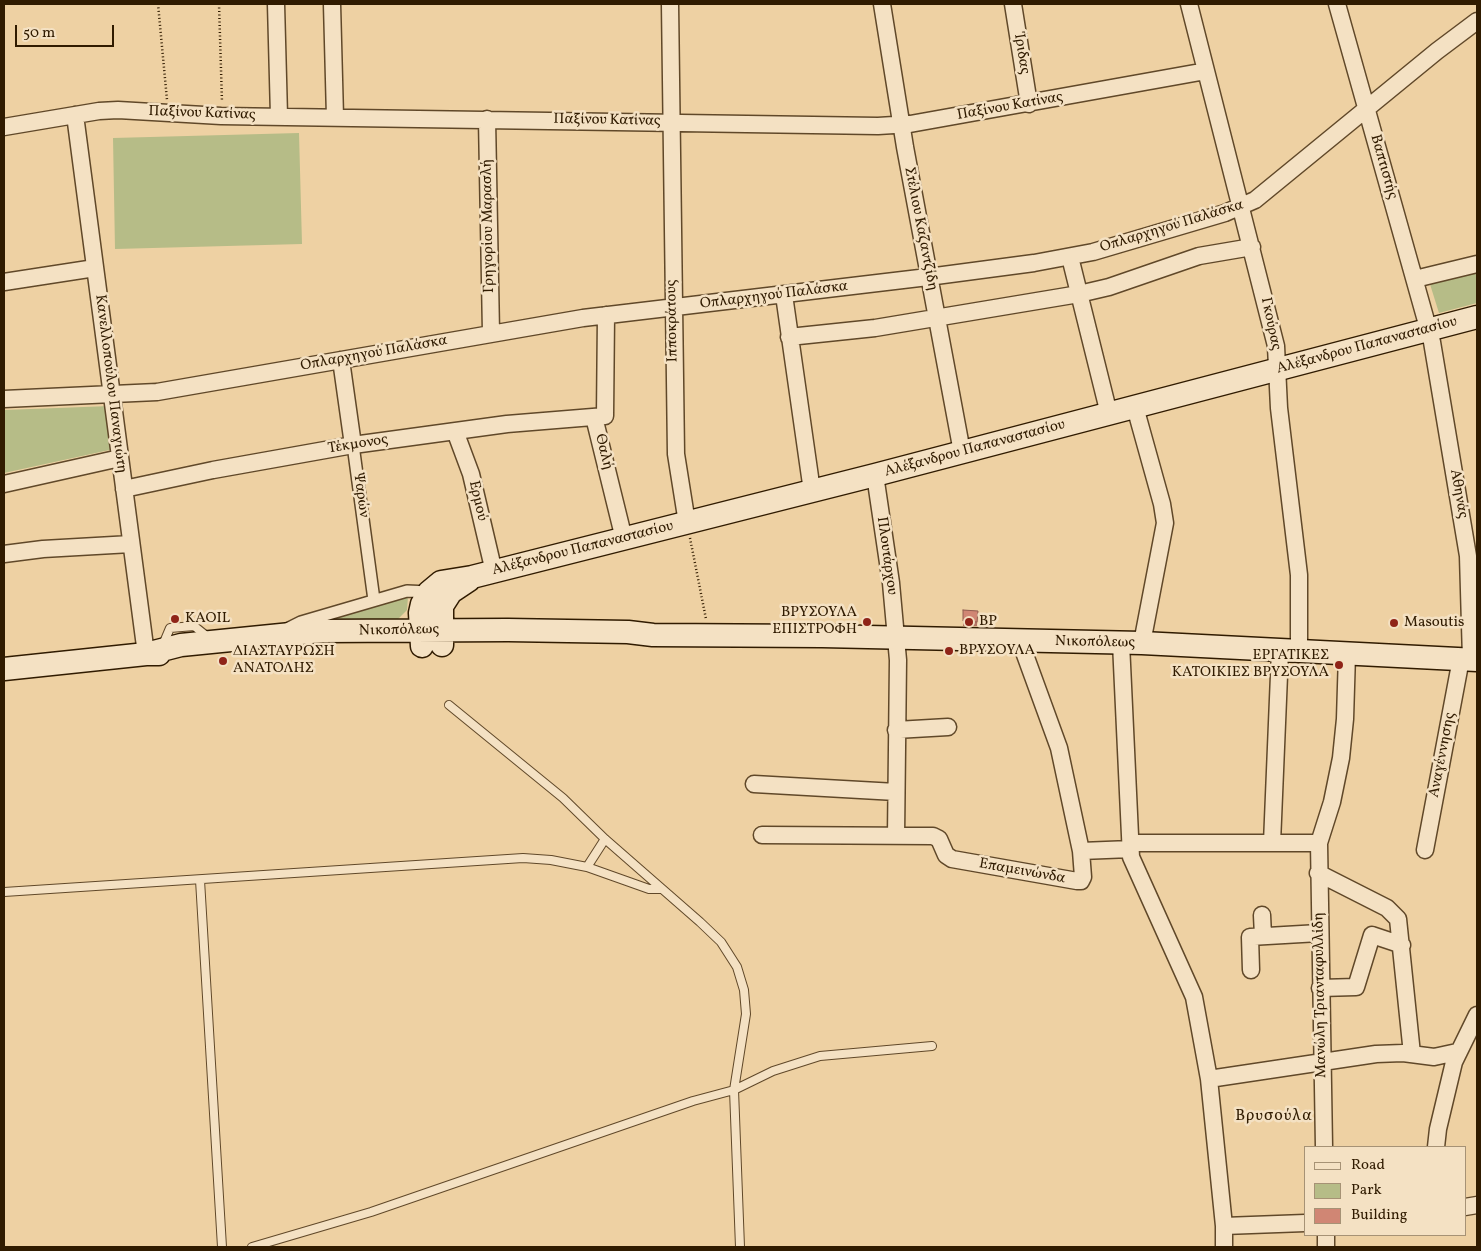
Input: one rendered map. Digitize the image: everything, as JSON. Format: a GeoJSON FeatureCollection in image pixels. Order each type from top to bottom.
{"type":"FeatureCollection","features":[{"type":"Feature","properties":{"kind":"main road","name":"Αλέξανδρου Παπαναστασίου"},"geometry":{"type":"LineString","coordinates":[[429,592],[441,582],[467,581],[494,572],[875,475],[1477,317]]}},
{"type":"Feature","properties":{"kind":"main road"},"geometry":{"type":"LineString","coordinates":[[466,631],[455,620],[452,608],[454,596],[467,581]]}},
{"type":"Feature","properties":{"kind":"main road"},"geometry":{"type":"LineString","coordinates":[[432,638],[444,599],[467,581]]}},
{"type":"Feature","properties":{"kind":"main road"},"geometry":{"type":"LineString","coordinates":[[429,592],[420,613],[432,638]]}},
{"type":"Feature","properties":{"kind":"main road","name":"Νικοπόλεως"},"geometry":{"type":"LineString","coordinates":[[4,669],[154,651],[212,641],[321,631],[432,638],[609,643],[653,635]]}},
{"type":"Feature","properties":{"kind":"main road","name":"Νικοπόλεως"},"geometry":{"type":"LineString","coordinates":[[154,651],[226,654],[432,638],[466,631],[628,632],[653,635],[896,637],[1132,643],[1470,659]]}},
{"type":"Feature","properties":{"kind":"street"},"geometry":{"type":"LineString","coordinates":[[276,4],[279,116]]}},
{"type":"Feature","properties":{"kind":"street"},"geometry":{"type":"LineString","coordinates":[[332,4],[335,117]]}},
{"type":"Feature","properties":{"kind":"street","name":"Ιπποκράτους"},"geometry":{"type":"LineString","coordinates":[[670,4],[676,454],[687,523]]}},
{"type":"Feature","properties":{"kind":"street","name":"Στέλιου Καζαντζίδη"},"geometry":{"type":"LineString","coordinates":[[882,4],[928,277],[962,452]]}},
{"type":"Feature","properties":{"kind":"street","name":"Ίριδας"},"geometry":{"type":"LineString","coordinates":[[1013,4],[1029,104]]}},
{"type":"Feature","properties":{"kind":"street","name":"Γκούρας"},"geometry":{"type":"LineString","coordinates":[[1190,4],[1273,329],[1278,369],[1279,408],[1299,576],[1290,651]]}},
{"type":"Feature","properties":{"kind":"street","name":"Βαπτιστής"},"geometry":{"type":"LineString","coordinates":[[1337,4],[1429,329]]}},
{"type":"Feature","properties":{"kind":"street","name":"Οπλαρχηγού Παλάσκα"},"geometry":{"type":"LineString","coordinates":[[4,399],[112,396],[157,392],[491,333],[606,315],[928,277],[1070,257],[1092,252],[1242,208],[1274,187],[1366,108],[1477,20]]}},
{"type":"Feature","properties":{"kind":"street","name":"Παξίνου Κατίνας"},"geometry":{"type":"LineString","coordinates":[[4,126],[118,110],[221,116],[902,125],[1029,104],[1206,71]]}},
{"type":"Feature","properties":{"kind":"street","name":"Κανελλοπούλου Παναγιώτη"},"geometry":{"type":"LineString","coordinates":[[75,115],[131,544],[154,651]]}},
{"type":"Feature","properties":{"kind":"street","name":"Γρηγορίου Μαρασλή"},"geometry":{"type":"LineString","coordinates":[[487,119],[491,333]]}},
{"type":"Feature","properties":{"kind":"street"},"geometry":{"type":"LineString","coordinates":[[789,337],[875,328],[1079,294],[1109,287],[1199,256],[1252,247]]}},
{"type":"Feature","properties":{"kind":"street"},"geometry":{"type":"LineString","coordinates":[[1070,257],[1109,414]]}},
{"type":"Feature","properties":{"kind":"street"},"geometry":{"type":"LineString","coordinates":[[1415,278],[1477,264]]}},
{"type":"Feature","properties":{"kind":"street"},"geometry":{"type":"LineString","coordinates":[[4,282],[95,268]]}},
{"type":"Feature","properties":{"kind":"street"},"geometry":{"type":"LineString","coordinates":[[784,295],[812,491]]}},
{"type":"Feature","properties":{"kind":"street","name":"Θαλή"},"geometry":{"type":"LineString","coordinates":[[606,315],[605,416],[594,417],[624,539]]}},
{"type":"Feature","properties":{"kind":"street","name":"Αθηνάς"},"geometry":{"type":"LineString","coordinates":[[1429,329],[1468,556],[1470,659]]}},
{"type":"Feature","properties":{"kind":"street","name":"Ψαρών"},"geometry":{"type":"LineString","coordinates":[[342,360],[374,600]]}},
{"type":"Feature","properties":{"kind":"street"},"geometry":{"type":"LineString","coordinates":[[1135,407],[1162,504],[1165,523],[1132,643],[1131,846],[1136,870],[1186,975],[1194,997],[1209,1080],[1224,1226],[1224,1247]]}},
{"type":"Feature","properties":{"kind":"street","name":"Τέκμονος"},"geometry":{"type":"LineString","coordinates":[[124,489],[213,470],[353,445],[507,424],[594,417]]}},
{"type":"Feature","properties":{"kind":"street","name":"Ερμού"},"geometry":{"type":"LineString","coordinates":[[455,431],[471,474],[494,572]]}},
{"type":"Feature","properties":{"kind":"street"},"geometry":{"type":"LineString","coordinates":[[4,484],[120,458]]}},
{"type":"Feature","properties":{"kind":"street","name":"Πλουτάρχου"},"geometry":{"type":"LineString","coordinates":[[875,475],[896,637],[898,669],[896,836]]}},
{"type":"Feature","properties":{"kind":"street"},"geometry":{"type":"LineString","coordinates":[[4,554],[68,547],[131,544]]}},
{"type":"Feature","properties":{"kind":"street"},"geometry":{"type":"LineString","coordinates":[[279,634],[301,622],[374,600],[407,591],[429,592]]}},
{"type":"Feature","properties":{"kind":"street"},"geometry":{"type":"LineString","coordinates":[[1020,641],[1056,738],[1081,851],[1131,846],[1319,843]]}},
{"type":"Feature","properties":{"kind":"street"},"geometry":{"type":"LineString","coordinates":[[1272,843],[1290,651]]}},
{"type":"Feature","properties":{"kind":"street","name":"Μανώλη Τριανταφυλλίδη"},"geometry":{"type":"LineString","coordinates":[[1324,1146],[1319,843],[1332,802],[1341,758],[1346,705],[1347,654]]}},
{"type":"Feature","properties":{"kind":"street","name":"Αναγέννησης"},"geometry":{"type":"LineString","coordinates":[[1424,850],[1470,659]]}},
{"type":"Feature","properties":{"kind":"street"},"geometry":{"type":"LineString","coordinates":[[896,730],[948,728]]}},
{"type":"Feature","properties":{"kind":"street"},"geometry":{"type":"LineString","coordinates":[[754,784],[896,792]]}},
{"type":"Feature","properties":{"kind":"street"},"geometry":{"type":"LineString","coordinates":[[762,835],[896,836]]}},
{"type":"Feature","properties":{"kind":"street","name":"Επαμεινώνδα"},"geometry":{"type":"LineString","coordinates":[[896,836],[938,839],[946,855],[952,859],[1077,881],[1081,881],[1083,878],[1081,851]]}},
{"type":"Feature","properties":{"kind":"street"},"geometry":{"type":"LineString","coordinates":[[1318,872],[1392,912],[1398,919],[1412,1054]]}},
{"type":"Feature","properties":{"kind":"street"},"geometry":{"type":"LineString","coordinates":[[1262,915],[1263,936]]}},
{"type":"Feature","properties":{"kind":"street"},"geometry":{"type":"LineString","coordinates":[[1251,970],[1250,937],[1320,933]]}},
{"type":"Feature","properties":{"kind":"street"},"geometry":{"type":"LineString","coordinates":[[1320,988],[1356,987],[1372,935],[1402,945]]}},
{"type":"Feature","properties":{"kind":"street"},"geometry":{"type":"LineString","coordinates":[[1436,1146],[1441,1114],[1457,1052],[1477,1015]]}},
{"type":"Feature","properties":{"kind":"street"},"geometry":{"type":"LineString","coordinates":[[1209,1080],[1376,1054],[1412,1054],[1434,1057],[1457,1052]]}},
{"type":"Feature","properties":{"kind":"street"},"geometry":{"type":"LineString","coordinates":[[1224,1226],[1304,1223]]}},
{"type":"Feature","properties":{"kind":"lane"},"geometry":{"type":"LineString","coordinates":[[449,706],[563,798],[604,839],[711,932],[732,957],[742,978],[746,1014],[734,1090],[740,1247]]}},
{"type":"Feature","properties":{"kind":"lane"},"geometry":{"type":"LineString","coordinates":[[588,867],[604,839]]}},
{"type":"Feature","properties":{"kind":"lane"},"geometry":{"type":"LineString","coordinates":[[4,892],[523,858],[551,860],[588,867],[649,889],[660,889]]}},
{"type":"Feature","properties":{"kind":"lane"},"geometry":{"type":"LineString","coordinates":[[200,880],[222,1247]]}},
{"type":"Feature","properties":{"kind":"lane"},"geometry":{"type":"LineString","coordinates":[[252,1247],[371,1212],[693,1100],[734,1090],[773,1071],[820,1056],[932,1046]]}},
{"type":"Feature","properties":{"kind":"path"},"geometry":{"type":"LineString","coordinates":[[158,4],[169,114]]}},
{"type":"Feature","properties":{"kind":"path"},"geometry":{"type":"LineString","coordinates":[[219,4],[221,116]]}},
{"type":"Feature","properties":{"kind":"path"},"geometry":{"type":"LineString","coordinates":[[687,523],[710,635]]}},
{"type":"Feature","properties":{"kind":"green space"},"geometry":{"type":"Polygon","coordinates":[[[299,133],[302,244],[115,249],[113,138],[299,133]]]}},
{"type":"Feature","properties":{"kind":"green space"},"geometry":{"type":"Polygon","coordinates":[[[1477,270],[1477,303],[1439,313],[1429,281],[1477,270]]]}},
{"type":"Feature","properties":{"kind":"green space"},"geometry":{"type":"Polygon","coordinates":[[[110,406],[114,449],[4,473],[4,410],[110,406]]]}},
{"type":"Feature","properties":{"kind":"green space"},"geometry":{"type":"Polygon","coordinates":[[[408,597],[407,610],[398,619],[316,621],[408,597]]]}},
{"type":"Feature","properties":{"kind":"building"},"geometry":{"type":"Polygon","coordinates":[[[963,610],[978,611],[977,622],[963,621],[963,610]]]}},
{"type":"Feature","properties":{"kind":"place","name":"KAOIL"},"geometry":{"type":"Point","coordinates":[175,619]}},
{"type":"Feature","properties":{"kind":"place","name":"ΒΡΥΣΟΥΛΑ ΕΠΙΣΤΡΟΦΗ"},"geometry":{"type":"Point","coordinates":[867,622]}},
{"type":"Feature","properties":{"kind":"place","name":"BP"},"geometry":{"type":"Point","coordinates":[969,622]}},
{"type":"Feature","properties":{"kind":"place","name":"Masoutis"},"geometry":{"type":"Point","coordinates":[1394,623]}},
{"type":"Feature","properties":{"kind":"place","name":"ΒΡΥΣΟΥΛΑ"},"geometry":{"type":"Point","coordinates":[949,651]}},
{"type":"Feature","properties":{"kind":"place","name":"ΔΙΑΣΤΑΥΡΩΣΗ ΑΝΑΤΟΛΗΣ"},"geometry":{"type":"Point","coordinates":[223,661]}},
{"type":"Feature","properties":{"kind":"place","name":"ΕΡΓΑΤΙΚΕΣ ΚΑΤΟΙΚΙΕΣ ΒΡΥΣΟΥΛΑ"},"geometry":{"type":"Point","coordinates":[1339,665]}},
{"type":"Feature","properties":{"kind":"district","name":"Βρυσούλα"},"geometry":{"type":"Point","coordinates":[1274,1117]}}]}
